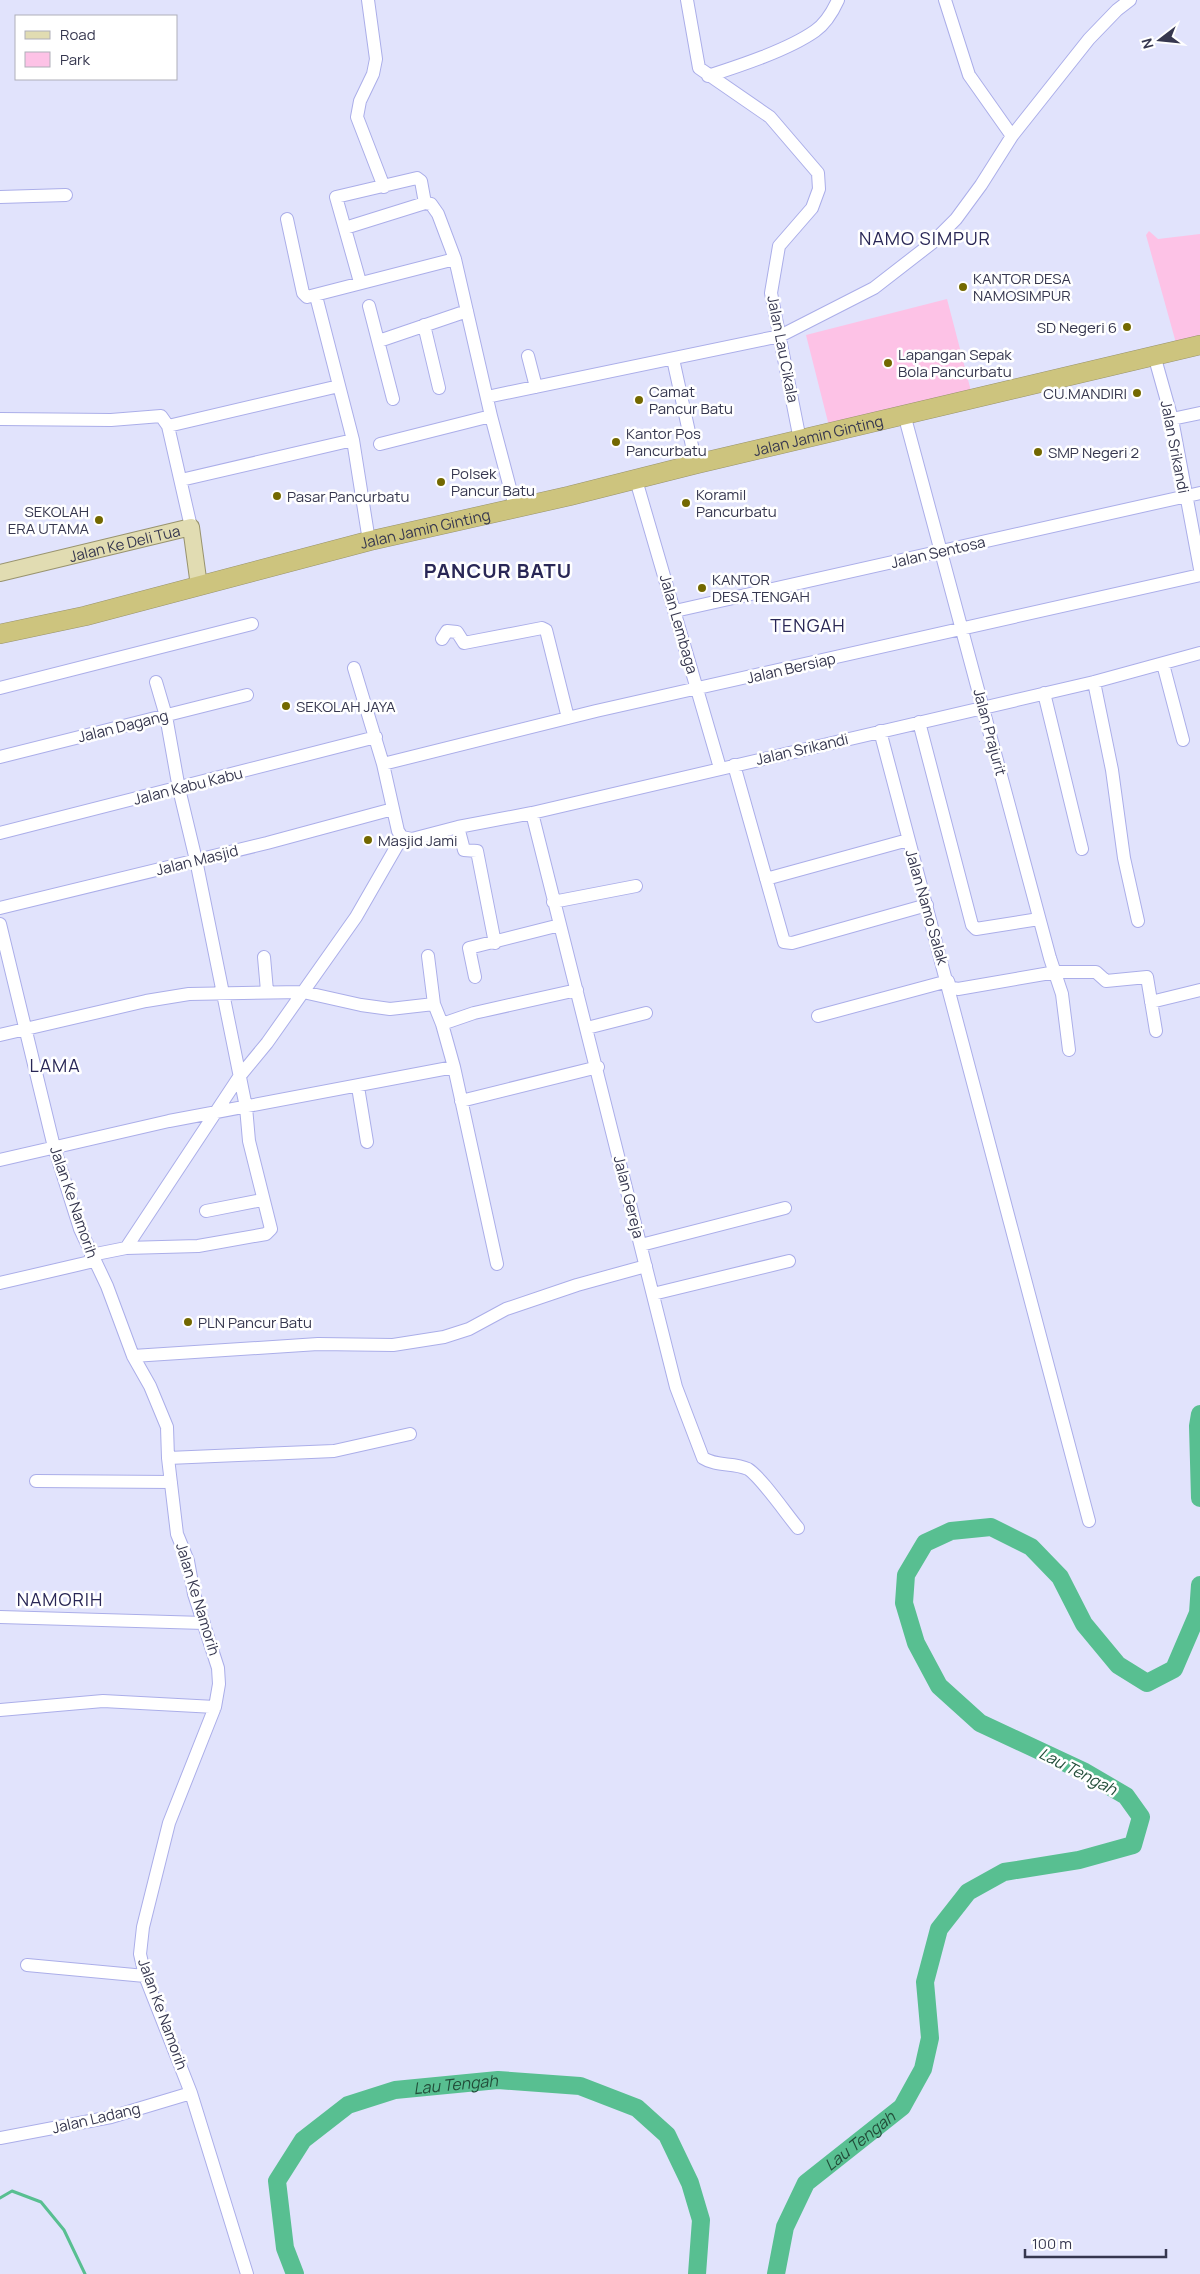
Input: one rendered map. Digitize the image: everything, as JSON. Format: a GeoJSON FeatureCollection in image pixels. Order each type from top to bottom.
{"type":"FeatureCollection","features":[{"type":"Feature","properties":{"kind":"highway","name":"Jalan Jamin Ginting"},"geometry":{"type":"LineString","coordinates":[[0,634],[85,616],[370,540],[453,523],[515,506],[636,480],[904,414],[1200,345]]}},
{"type":"Feature","properties":{"kind":"main road","name":"Jalan Ke Deli Tua"},"geometry":{"type":"LineString","coordinates":[[0,573],[191,527],[199,586]]}},
{"type":"Feature","properties":{"kind":"street"},"geometry":{"type":"LineString","coordinates":[[368,0],[376,59],[374,74],[360,101],[357,118],[384,187]]}},
{"type":"Feature","properties":{"kind":"street","name":"Jalan Lau Cikala"},"geometry":{"type":"LineString","coordinates":[[687,0],[697,65],[708,76],[770,117],[818,173],[819,189],[816,200],[808,214],[779,246],[771,293],[800,440]]}},
{"type":"Feature","properties":{"kind":"street"},"geometry":{"type":"LineString","coordinates":[[708,76],[773,52],[816,31],[834,10],[838,0]]}},
{"type":"Feature","properties":{"kind":"street"},"geometry":{"type":"LineString","coordinates":[[945,0],[969,75],[1012,136]]}},
{"type":"Feature","properties":{"kind":"street"},"geometry":{"type":"LineString","coordinates":[[487,397],[780,336],[874,288],[932,243],[956,219],[981,185],[1012,136],[1089,39],[1117,10],[1130,0]]}},
{"type":"Feature","properties":{"kind":"street"},"geometry":{"type":"LineString","coordinates":[[360,282],[336,198],[420,178],[425,203]]}},
{"type":"Feature","properties":{"kind":"street"},"geometry":{"type":"LineString","coordinates":[[0,197],[66,195]]}},
{"type":"Feature","properties":{"kind":"street"},"geometry":{"type":"LineString","coordinates":[[345,228],[425,203],[431,204],[438,214],[455,259],[491,416],[515,506]]}},
{"type":"Feature","properties":{"kind":"street"},"geometry":{"type":"LineString","coordinates":[[287,219],[303,293],[307,297],[455,259]]}},
{"type":"Feature","properties":{"kind":"street"},"geometry":{"type":"LineString","coordinates":[[316,296],[353,440],[370,540]]}},
{"type":"Feature","properties":{"kind":"street"},"geometry":{"type":"LineString","coordinates":[[369,306],[393,399]]}},
{"type":"Feature","properties":{"kind":"street"},"geometry":{"type":"LineString","coordinates":[[379,341],[467,311]]}},
{"type":"Feature","properties":{"kind":"street"},"geometry":{"type":"LineString","coordinates":[[424,325],[439,388]]}},
{"type":"Feature","properties":{"kind":"street","name":"Jalan Srikandi"},"geometry":{"type":"LineString","coordinates":[[1154,355],[1172,420],[1185,497],[1200,568]]}},
{"type":"Feature","properties":{"kind":"street"},"geometry":{"type":"LineString","coordinates":[[528,356],[536,387]]}},
{"type":"Feature","properties":{"kind":"street"},"geometry":{"type":"LineString","coordinates":[[673,359],[696,464]]}},
{"type":"Feature","properties":{"kind":"street"},"geometry":{"type":"LineString","coordinates":[[168,426],[339,386]]}},
{"type":"Feature","properties":{"kind":"street"},"geometry":{"type":"LineString","coordinates":[[1172,420],[1200,413]]}},
{"type":"Feature","properties":{"kind":"street","name":"Jalan Prajurit"},"geometry":{"type":"LineString","coordinates":[[904,414],[1039,919],[1062,994],[1069,1050]]}},
{"type":"Feature","properties":{"kind":"street"},"geometry":{"type":"LineString","coordinates":[[0,419],[111,420],[161,416],[168,426],[191,527]]}},
{"type":"Feature","properties":{"kind":"street"},"geometry":{"type":"LineString","coordinates":[[380,444],[491,416]]}},
{"type":"Feature","properties":{"kind":"street"},"geometry":{"type":"LineString","coordinates":[[181,480],[353,440]]}},
{"type":"Feature","properties":{"kind":"street","name":"Jalan Lembaga"},"geometry":{"type":"LineString","coordinates":[[636,480],[720,768]]}},
{"type":"Feature","properties":{"kind":"street","name":"Jalan Sentosa"},"geometry":{"type":"LineString","coordinates":[[675,611],[1200,494]]}},
{"type":"Feature","properties":{"kind":"street","name":"Jalan Bersiap"},"geometry":{"type":"LineString","coordinates":[[383,764],[568,718],[1200,575]]}},
{"type":"Feature","properties":{"kind":"street"},"geometry":{"type":"LineString","coordinates":[[0,688],[252,624]]}},
{"type":"Feature","properties":{"kind":"street"},"geometry":{"type":"LineString","coordinates":[[442,638],[448,630],[457,632],[464,643],[542,628],[546,630],[568,718]]}},
{"type":"Feature","properties":{"kind":"street","name":"Jalan Srikandi"},"geometry":{"type":"LineString","coordinates":[[402,837],[412,839],[458,827],[532,813],[734,764],[1094,682],[1200,653]]}},
{"type":"Feature","properties":{"kind":"street"},"geometry":{"type":"LineString","coordinates":[[1163,664],[1183,740]]}},
{"type":"Feature","properties":{"kind":"street"},"geometry":{"type":"LineString","coordinates":[[126,1248],[239,1077],[267,1043],[356,917],[402,837],[398,831],[376,737],[354,668]]}},
{"type":"Feature","properties":{"kind":"street"},"geometry":{"type":"LineString","coordinates":[[0,1283],[126,1248],[198,1246],[266,1234],[271,1227],[262,1200],[250,1141],[246,1107],[196,860],[179,789],[166,716],[156,682]]}},
{"type":"Feature","properties":{"kind":"street"},"geometry":{"type":"LineString","coordinates":[[1094,682],[1112,770],[1124,858],[1138,921]]}},
{"type":"Feature","properties":{"kind":"street"},"geometry":{"type":"LineString","coordinates":[[1044,693],[1082,849]]}},
{"type":"Feature","properties":{"kind":"street","name":"Jalan Dagang"},"geometry":{"type":"LineString","coordinates":[[0,757],[247,695]]}},
{"type":"Feature","properties":{"kind":"street"},"geometry":{"type":"LineString","coordinates":[[919,722],[972,925],[976,929],[994,928],[1039,919]]}},
{"type":"Feature","properties":{"kind":"street","name":"Jalan Namo Salak"},"geometry":{"type":"LineString","coordinates":[[818,1016],[948,981],[880,732]]}},
{"type":"Feature","properties":{"kind":"street","name":"Jalan Kabu Kabu"},"geometry":{"type":"LineString","coordinates":[[0,833],[179,789],[376,737]]}},
{"type":"Feature","properties":{"kind":"street"},"geometry":{"type":"LineString","coordinates":[[734,764],[784,942],[792,943],[927,905]]}},
{"type":"Feature","properties":{"kind":"street","name":"Jalan Masjid"},"geometry":{"type":"LineString","coordinates":[[0,908],[393,809]]}},
{"type":"Feature","properties":{"kind":"street","name":"Jalan Gereja"},"geometry":{"type":"LineString","coordinates":[[532,813],[553,902],[598,1067],[676,1387],[703,1458],[710,1463],[733,1465],[748,1469],[798,1528]]}},
{"type":"Feature","properties":{"kind":"street"},"geometry":{"type":"LineString","coordinates":[[458,827],[464,850],[477,851],[495,942]]}},
{"type":"Feature","properties":{"kind":"street"},"geometry":{"type":"LineString","coordinates":[[766,879],[908,840]]}},
{"type":"Feature","properties":{"kind":"street"},"geometry":{"type":"LineString","coordinates":[[553,902],[636,886]]}},
{"type":"Feature","properties":{"kind":"street","name":"Jalan Ke Namorih"},"geometry":{"type":"LineString","coordinates":[[0,924],[54,1147],[80,1228],[92,1258],[107,1286],[133,1356],[150,1386],[167,1427],[168,1458],[177,1534],[188,1561],[194,1594],[218,1668],[219,1684],[215,1707],[170,1823],[140,1941],[145,1976],[191,2093],[247,2274]]}},
{"type":"Feature","properties":{"kind":"street"},"geometry":{"type":"LineString","coordinates":[[475,977],[469,948],[560,925]]}},
{"type":"Feature","properties":{"kind":"street"},"geometry":{"type":"LineString","coordinates":[[428,956],[434,1004],[442,1024],[454,1067],[497,1264]]}},
{"type":"Feature","properties":{"kind":"street"},"geometry":{"type":"LineString","coordinates":[[264,957],[266,991]]}},
{"type":"Feature","properties":{"kind":"street"},"geometry":{"type":"LineString","coordinates":[[948,981],[950,987],[958,989],[1056,972],[1096,972],[1106,982],[1147,977],[1156,1031]]}},
{"type":"Feature","properties":{"kind":"street"},"geometry":{"type":"LineString","coordinates":[[948,981],[1089,1521]]}},
{"type":"Feature","properties":{"kind":"street"},"geometry":{"type":"LineString","coordinates":[[442,1024],[474,1013],[577,990]]}},
{"type":"Feature","properties":{"kind":"street"},"geometry":{"type":"LineString","coordinates":[[1151,1002],[1200,990]]}},
{"type":"Feature","properties":{"kind":"street"},"geometry":{"type":"LineString","coordinates":[[0,1035],[174,996],[266,991],[303,992],[361,1005],[390,1009],[434,1004]]}},
{"type":"Feature","properties":{"kind":"street"},"geometry":{"type":"LineString","coordinates":[[587,1028],[646,1013]]}},
{"type":"Feature","properties":{"kind":"street"},"geometry":{"type":"LineString","coordinates":[[0,1160],[217,1112],[358,1087],[454,1067]]}},
{"type":"Feature","properties":{"kind":"street"},"geometry":{"type":"LineString","coordinates":[[462,1101],[598,1067]]}},
{"type":"Feature","properties":{"kind":"street"},"geometry":{"type":"LineString","coordinates":[[358,1087],[367,1142]]}},
{"type":"Feature","properties":{"kind":"street"},"geometry":{"type":"LineString","coordinates":[[206,1211],[262,1200]]}},
{"type":"Feature","properties":{"kind":"street"},"geometry":{"type":"LineString","coordinates":[[641,1245],[785,1208]]}},
{"type":"Feature","properties":{"kind":"street"},"geometry":{"type":"LineString","coordinates":[[653,1294],[788,1261]]}},
{"type":"Feature","properties":{"kind":"street"},"geometry":{"type":"LineString","coordinates":[[133,1356],[318,1344],[393,1344],[444,1337],[470,1329],[506,1309],[577,1285],[646,1266]]}},
{"type":"Feature","properties":{"kind":"street"},"geometry":{"type":"LineString","coordinates":[[168,1458],[334,1451],[410,1434]]}},
{"type":"Feature","properties":{"kind":"street"},"geometry":{"type":"LineString","coordinates":[[36,1481],[171,1482]]}},
{"type":"Feature","properties":{"kind":"street"},"geometry":{"type":"LineString","coordinates":[[0,1617],[204,1623]]}},
{"type":"Feature","properties":{"kind":"street"},"geometry":{"type":"LineString","coordinates":[[0,1710],[103,1701],[215,1707]]}},
{"type":"Feature","properties":{"kind":"street"},"geometry":{"type":"LineString","coordinates":[[28,1965],[145,1976]]}},
{"type":"Feature","properties":{"kind":"street","name":"Jalan Ladang"},"geometry":{"type":"LineString","coordinates":[[0,2138],[111,2117],[191,2093]]}},
{"type":"Feature","properties":{"kind":"green space"},"geometry":{"type":"Polygon","coordinates":[[[1149,231],[1158,239],[1200,234],[1200,337],[1176,343],[1146,235],[1149,231]]]}},
{"type":"Feature","properties":{"kind":"green space","name":"Lapangan Sepak Bola Pancurbatu"},"geometry":{"type":"Polygon","coordinates":[[[947,299],[971,391],[829,426],[806,335],[947,299]]]}},
{"type":"Feature","properties":{"kind":"waterway","name":"Lau Tengah"},"geometry":{"type":"LineString","coordinates":[[1200,1414],[1198,1426],[1200,1498]]}},
{"type":"Feature","properties":{"kind":"waterway","name":"Lau Tengah"},"geometry":{"type":"LineString","coordinates":[[776,2274],[785,2227],[806,2183],[902,2107],[923,2069],[930,2038],[925,1982],[939,1929],[968,1892],[1004,1872],[1079,1860],[1133,1845],[1141,1817],[1126,1796],[1085,1772],[980,1723],[939,1686],[916,1643],[904,1603],[906,1575],[925,1543],[951,1531],[991,1527],[1031,1547],[1060,1577],[1084,1624],[1118,1665],[1147,1683],[1174,1669],[1198,1613],[1200,1585]]}},
{"type":"Feature","properties":{"kind":"waterway","name":"Lau Tengah"},"geometry":{"type":"LineString","coordinates":[[295,2274],[285,2248],[277,2181],[303,2140],[348,2105],[395,2090],[498,2080],[580,2086],[637,2108],[667,2135],[690,2183],[701,2220],[697,2274]]}},
{"type":"Feature","properties":{"kind":"waterway"},"geometry":{"type":"LineString","coordinates":[[0,2198],[12,2191],[41,2202],[64,2230],[85,2274]]}},
{"type":"Feature","properties":{"kind":"place","name":"KANTOR DESA NAMOSIMPUR"},"geometry":{"type":"Point","coordinates":[963,287]}},
{"type":"Feature","properties":{"kind":"place","name":"SD Negeri 6"},"geometry":{"type":"Point","coordinates":[1127,327]}},
{"type":"Feature","properties":{"kind":"place","name":"Lapangan Sepak Bola Pancurbatu"},"geometry":{"type":"Point","coordinates":[888,363]}},
{"type":"Feature","properties":{"kind":"place","name":"CU.MANDIRI"},"geometry":{"type":"Point","coordinates":[1137,393]}},
{"type":"Feature","properties":{"kind":"place","name":"Camat Pancur Batu"},"geometry":{"type":"Point","coordinates":[639,400]}},
{"type":"Feature","properties":{"kind":"place","name":"Kantor Pos Pancurbatu"},"geometry":{"type":"Point","coordinates":[616,442]}},
{"type":"Feature","properties":{"kind":"place","name":"SMP Negeri 2"},"geometry":{"type":"Point","coordinates":[1038,452]}},
{"type":"Feature","properties":{"kind":"place","name":"Polsek Pancur Batu"},"geometry":{"type":"Point","coordinates":[441,482]}},
{"type":"Feature","properties":{"kind":"place","name":"Pasar Pancurbatu"},"geometry":{"type":"Point","coordinates":[277,496]}},
{"type":"Feature","properties":{"kind":"place","name":"Koramil Pancurbatu"},"geometry":{"type":"Point","coordinates":[686,503]}},
{"type":"Feature","properties":{"kind":"place","name":"SEKOLAH ERA UTAMA"},"geometry":{"type":"Point","coordinates":[99,520]}},
{"type":"Feature","properties":{"kind":"place","name":"KANTOR DESA TENGAH"},"geometry":{"type":"Point","coordinates":[702,588]}},
{"type":"Feature","properties":{"kind":"place","name":"SEKOLAH JAYA"},"geometry":{"type":"Point","coordinates":[286,706]}},
{"type":"Feature","properties":{"kind":"place","name":"Masjid Jami"},"geometry":{"type":"Point","coordinates":[368,840]}},
{"type":"Feature","properties":{"kind":"place","name":"PLN Pancur Batu"},"geometry":{"type":"Point","coordinates":[188,1322]}},
{"type":"Feature","properties":{"kind":"district","name":"NAMO SIMPUR"},"geometry":{"type":"Point","coordinates":[925,238]}},
{"type":"Feature","properties":{"kind":"district","name":"PANCUR BATU"},"geometry":{"type":"Point","coordinates":[498,570]}},
{"type":"Feature","properties":{"kind":"district","name":"TENGAH"},"geometry":{"type":"Point","coordinates":[808,625]}},
{"type":"Feature","properties":{"kind":"district","name":"LAMA"},"geometry":{"type":"Point","coordinates":[55,1065]}},
{"type":"Feature","properties":{"kind":"district","name":"NAMORIH"},"geometry":{"type":"Point","coordinates":[60,1599]}}]}
